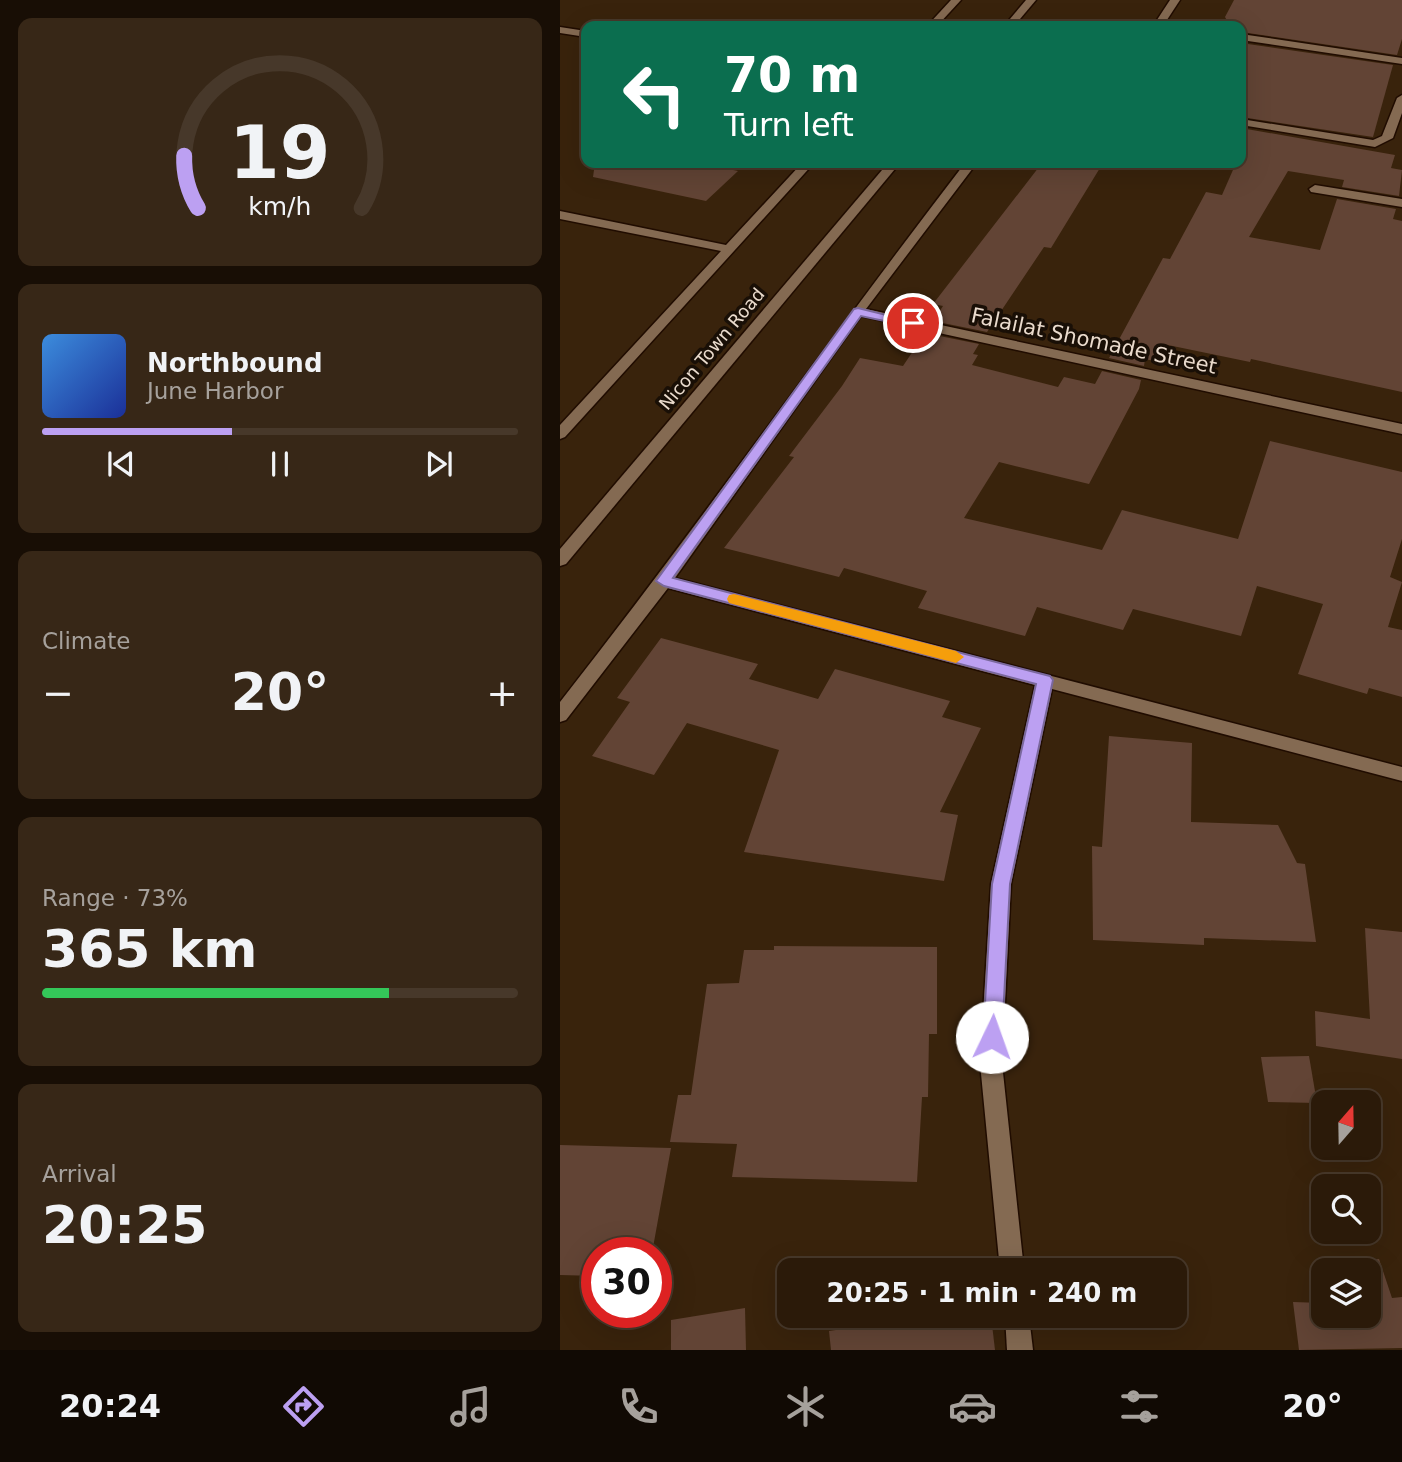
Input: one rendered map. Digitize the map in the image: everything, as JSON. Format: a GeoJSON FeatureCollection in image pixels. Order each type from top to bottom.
{"type":"FeatureCollection","features":[{"type":"Feature","properties":{"kind":"street"},"geometry":{"type":"LineString","coordinates":[[937,21],[956,0]]}},
{"type":"Feature","properties":{"kind":"street"},"geometry":{"type":"LineString","coordinates":[[1013,21],[1031,0]]}},
{"type":"Feature","properties":{"kind":"street"},"geometry":{"type":"LineString","coordinates":[[1161,21],[1175,0]]}},
{"type":"Feature","properties":{"kind":"street"},"geometry":{"type":"LineString","coordinates":[[560,30],[581,33]]}},
{"type":"Feature","properties":{"kind":"street"},"geometry":{"type":"LineString","coordinates":[[1246,38],[1402,61]]}},
{"type":"Feature","properties":{"kind":"street"},"geometry":{"type":"LineString","coordinates":[[1246,123],[1375,144],[1387,138],[1402,98]]}},
{"type":"Feature","properties":{"kind":"street"},"geometry":{"type":"LineString","coordinates":[[560,434],[803,168]]}},
{"type":"Feature","properties":{"kind":"street","name":"Nicon Town Road"},"geometry":{"type":"LineString","coordinates":[[560,560],[890,168]]}},
{"type":"Feature","properties":{"kind":"street"},"geometry":{"type":"LineString","coordinates":[[560,715],[664,581],[858,311],[967,168]]}},
{"type":"Feature","properties":{"kind":"street"},"geometry":{"type":"LineString","coordinates":[[1315,189],[1402,203]]}},
{"type":"Feature","properties":{"kind":"street"},"geometry":{"type":"LineString","coordinates":[[560,215],[729,249]]}},
{"type":"Feature","properties":{"kind":"street","name":"Falailat Shomade Street"},"geometry":{"type":"LineString","coordinates":[[858,311],[1402,429]]}},
{"type":"Feature","properties":{"kind":"street"},"geometry":{"type":"LineString","coordinates":[[664,581],[1402,774]]}},
{"type":"Feature","properties":{"kind":"street"},"geometry":{"type":"LineString","coordinates":[[1011,1258],[991,1063],[1001,884],[1045,680]]}},
{"type":"Feature","properties":{"kind":"street"},"geometry":{"type":"LineString","coordinates":[[1018,1328],[1020,1350]]}},
{"type":"Feature","properties":{"kind":"building"},"geometry":{"type":"Polygon","coordinates":[[[1234,0],[1402,0],[1402,39],[1397,55],[1246,33],[1246,21],[1227,21],[1225,17],[1234,0]]]}},
{"type":"Feature","properties":{"kind":"building"},"geometry":{"type":"Polygon","coordinates":[[[1246,44],[1393,65],[1373,137],[1246,118],[1246,44]]]}},
{"type":"Feature","properties":{"kind":"building"},"geometry":{"type":"Polygon","coordinates":[[[1246,129],[1395,155],[1391,168],[1402,170],[1399,196],[1342,187],[1344,180],[1288,171],[1249,237],[1320,250],[1337,199],[1396,209],[1393,219],[1402,221],[1402,392],[1251,359],[1250,362],[1163,344],[1154,361],[1145,359],[1144,366],[1109,358],[1163,258],[1170,259],[1206,192],[1222,195],[1234,168],[1246,168],[1246,129]]]}},
{"type":"Feature","properties":{"kind":"building"},"geometry":{"type":"Polygon","coordinates":[[[594,168],[723,168],[738,171],[706,201],[593,177],[594,168]]]}},
{"type":"Feature","properties":{"kind":"building"},"geometry":{"type":"Polygon","coordinates":[[[1038,168],[1100,168],[1051,248],[1044,247],[987,332],[933,321],[943,306],[933,304],[1038,168]]]}},
{"type":"Feature","properties":{"kind":"building"},"geometry":{"type":"Polygon","coordinates":[[[925,333],[979,344],[973,354],[978,355],[972,365],[1058,387],[1064,377],[1095,384],[1102,371],[1141,380],[1139,389],[1089,484],[999,462],[964,518],[1102,550],[1122,510],[1238,539],[1270,441],[1402,472],[1402,539],[1390,577],[1402,582],[1388,627],[1402,630],[1402,697],[1369,688],[1367,694],[1298,674],[1323,604],[1257,586],[1241,636],[1133,609],[1123,630],[1037,607],[1025,636],[918,608],[927,591],[844,568],[839,577],[724,548],[794,457],[789,456],[860,358],[903,366],[925,333]]]}},
{"type":"Feature","properties":{"kind":"building"},"geometry":{"type":"Polygon","coordinates":[[[661,638],[758,664],[749,679],[818,699],[835,669],[950,701],[942,717],[981,728],[940,812],[958,815],[944,881],[744,852],[779,750],[687,723],[654,775],[592,756],[630,702],[617,698],[661,638]]]}},
{"type":"Feature","properties":{"kind":"building"},"geometry":{"type":"Polygon","coordinates":[[[1109,736],[1192,743],[1191,822],[1278,825],[1297,863],[1305,864],[1316,942],[1204,938],[1204,945],[1093,940],[1092,846],[1102,847],[1109,736]]]}},
{"type":"Feature","properties":{"kind":"building"},"geometry":{"type":"Polygon","coordinates":[[[1365,928],[1402,932],[1402,1059],[1316,1046],[1315,1011],[1370,1019],[1365,928]]]}},
{"type":"Feature","properties":{"kind":"building"},"geometry":{"type":"Polygon","coordinates":[[[774,946],[937,947],[937,1034],[929,1034],[928,1097],[922,1097],[917,1182],[732,1177],[737,1144],[670,1142],[678,1095],[691,1095],[707,984],[739,983],[744,950],[774,950],[774,946]]]}},
{"type":"Feature","properties":{"kind":"building"},"geometry":{"type":"Polygon","coordinates":[[[1309,1056],[1315,1090],[1311,1090],[1311,1103],[1268,1102],[1261,1057],[1309,1056]]]}},
{"type":"Feature","properties":{"kind":"building"},"geometry":{"type":"Polygon","coordinates":[[[560,1145],[671,1148],[655,1237],[581,1237],[581,1276],[560,1275],[560,1145]]]}},
{"type":"Feature","properties":{"kind":"building"},"geometry":{"type":"Polygon","coordinates":[[[1381,1265],[1392,1298],[1402,1297],[1402,1348],[1299,1350],[1293,1302],[1311,1303],[1311,1328],[1381,1328],[1381,1265]]]}},
{"type":"Feature","properties":{"kind":"building"},"geometry":{"type":"Polygon","coordinates":[[[745,1308],[746,1350],[671,1350],[672,1320],[745,1308]]]}},
{"type":"Feature","properties":{"kind":"building"},"geometry":{"type":"Polygon","coordinates":[[[850,1328],[992,1328],[995,1350],[831,1350],[829,1331],[850,1328]]]}},
{"type":"Feature","properties":{"kind":"slow traffic"},"geometry":{"type":"LineString","coordinates":[[734,599],[956,657]]}},
{"type":"Feature","properties":{"kind":"route"},"geometry":{"type":"LineString","coordinates":[[913,323],[858,311],[664,581],[1045,680],[1001,884],[992,1037]]}}]}
